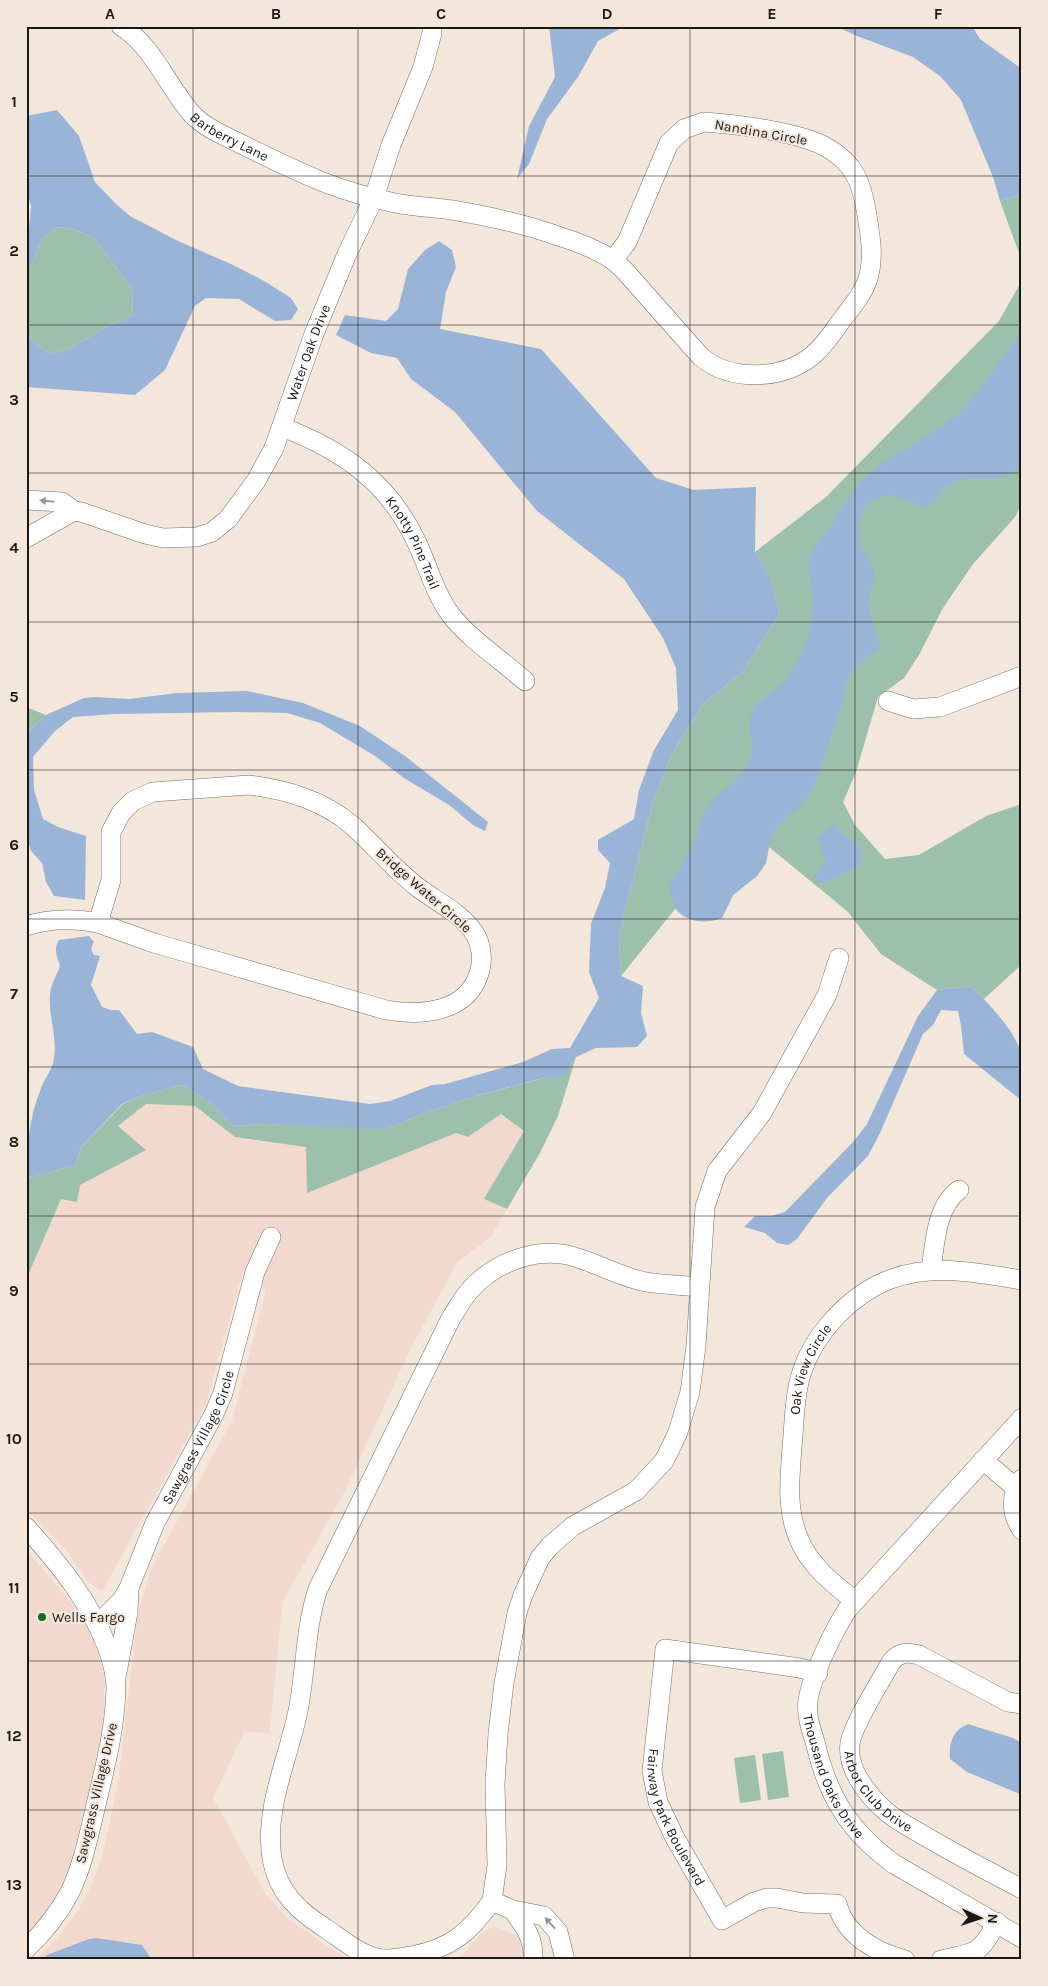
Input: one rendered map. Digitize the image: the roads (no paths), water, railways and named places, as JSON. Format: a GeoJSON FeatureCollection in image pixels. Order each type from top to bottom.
{"type":"FeatureCollection","features":[{"type":"Feature","properties":{"kind":"street","name":"Barberry Lane"},"geometry":{"type":"LineString","coordinates":[[121,26],[139,40],[155,60],[183,103],[206,126],[322,182],[374,198]]}},
{"type":"Feature","properties":{"kind":"street","name":"Water Oak Drive"},"geometry":{"type":"LineString","coordinates":[[26,500],[62,502],[74,511],[163,538],[197,537],[212,532],[228,520],[256,481],[274,448],[314,334],[347,254],[374,198],[391,145],[424,66],[432,26]]}},
{"type":"Feature","properties":{"kind":"street","name":"Nandina Circle"},"geometry":{"type":"LineString","coordinates":[[374,198],[485,216],[540,230],[581,243],[601,252],[624,270],[709,364],[723,370],[741,374],[762,374],[784,371],[812,356],[824,344],[864,289],[869,276],[871,248],[864,192],[853,170],[840,157],[825,147],[808,140],[766,130],[719,123],[704,122],[694,124],[680,132],[668,143],[626,242],[613,260]]}},
{"type":"Feature","properties":{"kind":"street","name":"Knotty Pine Trail"},"geometry":{"type":"LineString","coordinates":[[282,427],[334,450],[354,464],[387,494],[413,533],[442,602],[452,617],[525,680]]}},
{"type":"Feature","properties":{"kind":"street"},"geometry":{"type":"LineString","coordinates":[[26,538],[74,511]]}},
{"type":"Feature","properties":{"kind":"street"},"geometry":{"type":"LineString","coordinates":[[888,701],[913,709],[935,708],[1022,676]]}},
{"type":"Feature","properties":{"kind":"street","name":"Bridge Water Circle"},"geometry":{"type":"LineString","coordinates":[[26,926],[59,919],[77,919],[98,923],[154,943],[386,1010],[405,1013],[425,1013],[455,1003],[473,988],[481,967],[482,956],[474,932],[464,922],[398,871],[352,826],[333,812],[304,798],[272,788],[249,785],[153,792],[133,801],[121,813],[112,832],[111,880],[98,923]]}},
{"type":"Feature","properties":{"kind":"street"},"geometry":{"type":"LineString","coordinates":[[699,1287],[645,1282],[575,1257],[556,1254],[522,1257],[508,1261],[492,1270],[470,1290],[451,1318],[318,1588],[312,1605],[305,1673],[298,1713],[279,1780],[270,1836],[276,1876],[284,1892],[296,1907],[312,1920],[370,1956],[394,1959],[432,1952],[448,1945],[481,1916],[492,1900],[497,1865],[495,1784],[498,1734],[504,1682],[517,1613],[523,1595],[540,1558],[560,1536],[573,1526],[636,1491],[664,1461],[678,1432],[690,1392],[696,1346],[705,1207],[717,1171],[762,1113],[827,995],[839,958]]}},
{"type":"Feature","properties":{"kind":"street"},"geometry":{"type":"LineString","coordinates":[[931,1270],[939,1222],[944,1207],[953,1194],[959,1190]]}},
{"type":"Feature","properties":{"kind":"street","name":"Sawgrass Village Circle"},"geometry":{"type":"LineString","coordinates":[[98,1624],[122,1600],[130,1588],[155,1523],[214,1414],[223,1393],[255,1272],[271,1237]]}},
{"type":"Feature","properties":{"kind":"street","name":"Oak View Circle"},"geometry":{"type":"LineString","coordinates":[[855,1601],[830,1582],[818,1569],[799,1538],[789,1504],[798,1387],[806,1365],[821,1337],[836,1318],[853,1301],[871,1289],[890,1280],[912,1273],[957,1269],[1022,1280]]}},
{"type":"Feature","properties":{"kind":"street","name":"Thousand Oaks Drive"},"geometry":{"type":"LineString","coordinates":[[1022,1418],[855,1601],[837,1625],[810,1695],[808,1715],[825,1780],[845,1818],[865,1840],[894,1864],[1022,1938]]}},
{"type":"Feature","properties":{"kind":"street"},"geometry":{"type":"LineString","coordinates":[[983,1460],[1019,1483],[1013,1498],[1012,1508],[1016,1522],[1022,1530]]}},
{"type":"Feature","properties":{"kind":"street","name":"Sawgrass Village Drive"},"geometry":{"type":"LineString","coordinates":[[26,1527],[57,1561],[98,1624],[110,1654],[116,1682],[113,1726],[108,1754],[82,1862],[70,1892],[55,1918],[26,1949]]}},
{"type":"Feature","properties":{"kind":"street"},"geometry":{"type":"LineString","coordinates":[[116,1682],[128,1612],[130,1588]]}},
{"type":"Feature","properties":{"kind":"street","name":"Fairway Park Boulevard"},"geometry":{"type":"LineString","coordinates":[[818,1673],[800,1668],[664,1649],[652,1771],[654,1791],[676,1838],[722,1920],[754,1902],[767,1898],[803,1903],[837,1904],[840,1913],[853,1932],[876,1948],[904,1960]]}},
{"type":"Feature","properties":{"kind":"street","name":"Arbor Club Drive"},"geometry":{"type":"LineString","coordinates":[[1022,1704],[1008,1702],[919,1655],[902,1653],[891,1662],[854,1732],[850,1745],[850,1758],[858,1777],[875,1800],[890,1814],[956,1854],[1022,1889]]}},
{"type":"Feature","properties":{"kind":"street"},"geometry":{"type":"LineString","coordinates":[[492,1900],[513,1910],[544,1916],[558,1932],[565,1960]]}},
{"type":"Feature","properties":{"kind":"street"},"geometry":{"type":"LineString","coordinates":[[513,1910],[529,1933],[534,1947],[534,1960]]}},
{"type":"Feature","properties":{"kind":"street"},"geometry":{"type":"LineString","coordinates":[[941,1960],[982,1948],[997,1922]]}},
{"type":"Feature","properties":{"kind":"water"},"geometry":{"type":"Polygon","coordinates":[[[549,26],[625,26],[598,41],[578,77],[547,119],[529,164],[517,179],[529,126],[555,77],[549,26]]]}},
{"type":"Feature","properties":{"kind":"water"},"geometry":{"type":"Polygon","coordinates":[[[836,26],[972,26],[980,39],[1022,69],[1022,194],[1000,201],[993,177],[961,100],[940,76],[913,57],[836,26]]]}},
{"type":"Feature","properties":{"kind":"water"},"geometry":{"type":"Polygon","coordinates":[[[57,110],[79,136],[95,182],[116,204],[130,216],[176,240],[231,264],[266,282],[291,298],[298,309],[291,320],[275,321],[239,299],[206,298],[195,306],[165,370],[135,395],[26,387],[26,335],[49,354],[69,349],[102,329],[133,315],[132,289],[94,238],[73,229],[57,227],[42,239],[26,278],[26,241],[28,239],[31,206],[26,188],[26,116],[57,110]]]}},
{"type":"Feature","properties":{"kind":"water"},"geometry":{"type":"Polygon","coordinates":[[[439,241],[452,250],[456,267],[446,292],[440,329],[541,349],[656,478],[694,490],[756,487],[755,552],[769,575],[780,613],[742,673],[703,704],[673,752],[653,802],[619,938],[621,976],[643,986],[641,1013],[647,1036],[637,1047],[596,1048],[576,1057],[566,1073],[555,1078],[543,1078],[476,1096],[425,1113],[389,1128],[370,1129],[263,1124],[233,1126],[212,1104],[182,1085],[147,1094],[123,1103],[81,1147],[76,1165],[26,1177],[31,1122],[41,1087],[52,1067],[55,1054],[50,1012],[50,992],[60,966],[56,950],[59,940],[89,936],[94,941],[91,949],[94,955],[100,956],[91,985],[102,1007],[119,1010],[137,1034],[152,1032],[193,1047],[203,1069],[238,1086],[370,1104],[390,1101],[432,1085],[445,1084],[523,1062],[552,1049],[570,1048],[599,998],[589,972],[591,924],[605,888],[610,863],[598,850],[598,840],[634,819],[639,790],[654,750],[678,710],[676,668],[663,638],[624,579],[537,511],[455,412],[411,379],[397,358],[371,353],[336,335],[345,315],[386,321],[398,309],[408,269],[425,250],[439,241]]]}},
{"type":"Feature","properties":{"kind":"water"},"geometry":{"type":"Polygon","coordinates":[[[1022,332],[1022,424],[1019,434],[1021,462],[1013,472],[1007,475],[985,479],[964,479],[952,483],[936,500],[928,505],[922,506],[897,497],[883,496],[874,500],[864,509],[861,514],[859,536],[863,550],[874,571],[869,608],[880,643],[879,649],[857,665],[848,678],[841,709],[813,789],[802,805],[779,824],[770,840],[766,863],[757,876],[733,895],[722,918],[698,921],[686,917],[675,907],[669,886],[697,836],[700,822],[708,807],[741,774],[750,760],[752,747],[750,721],[754,708],[785,680],[803,649],[810,627],[812,604],[808,558],[860,482],[884,462],[941,427],[966,407],[1022,332]]]}},
{"type":"Feature","properties":{"kind":"water"},"geometry":{"type":"Polygon","coordinates":[[[247,691],[303,703],[360,726],[405,756],[488,822],[485,831],[473,825],[449,805],[404,778],[375,756],[320,723],[287,713],[115,714],[73,717],[55,731],[33,757],[34,790],[43,819],[58,827],[86,836],[85,900],[54,896],[46,882],[42,863],[31,851],[26,836],[26,734],[46,715],[84,698],[129,699],[177,693],[247,691]]]}},
{"type":"Feature","properties":{"kind":"water"},"geometry":{"type":"Polygon","coordinates":[[[834,823],[842,833],[858,845],[862,862],[857,867],[822,884],[814,877],[824,862],[824,855],[817,838],[834,823]]]}},
{"type":"Feature","properties":{"kind":"water"},"geometry":{"type":"Polygon","coordinates":[[[971,986],[1002,1019],[1020,1049],[1022,1058],[1022,1101],[964,1054],[958,1011],[941,1010],[933,1025],[923,1034],[868,1156],[827,1198],[797,1239],[788,1245],[777,1243],[765,1233],[744,1227],[755,1216],[771,1216],[785,1212],[854,1141],[867,1124],[918,1016],[937,990],[971,986]]]}},
{"type":"Feature","properties":{"kind":"water"},"geometry":{"type":"Polygon","coordinates":[[[968,1724],[1013,1738],[1022,1743],[1022,1795],[967,1772],[950,1759],[951,1742],[955,1734],[968,1724]]]}},
{"type":"Feature","properties":{"kind":"water"},"geometry":{"type":"Polygon","coordinates":[[[96,1938],[142,1945],[152,1960],[41,1960],[47,1955],[96,1938]]]}},
{"type":"Feature","properties":{"kind":"water"},"geometry":{"type":"Polygon","coordinates":[[[248,1957],[251,1960],[152,1960],[248,1957]]]}},
{"type":"Feature","properties":{"kind":"place","name":"Wells Fargo"},"geometry":{"type":"Point","coordinates":[42,1617]}}]}
